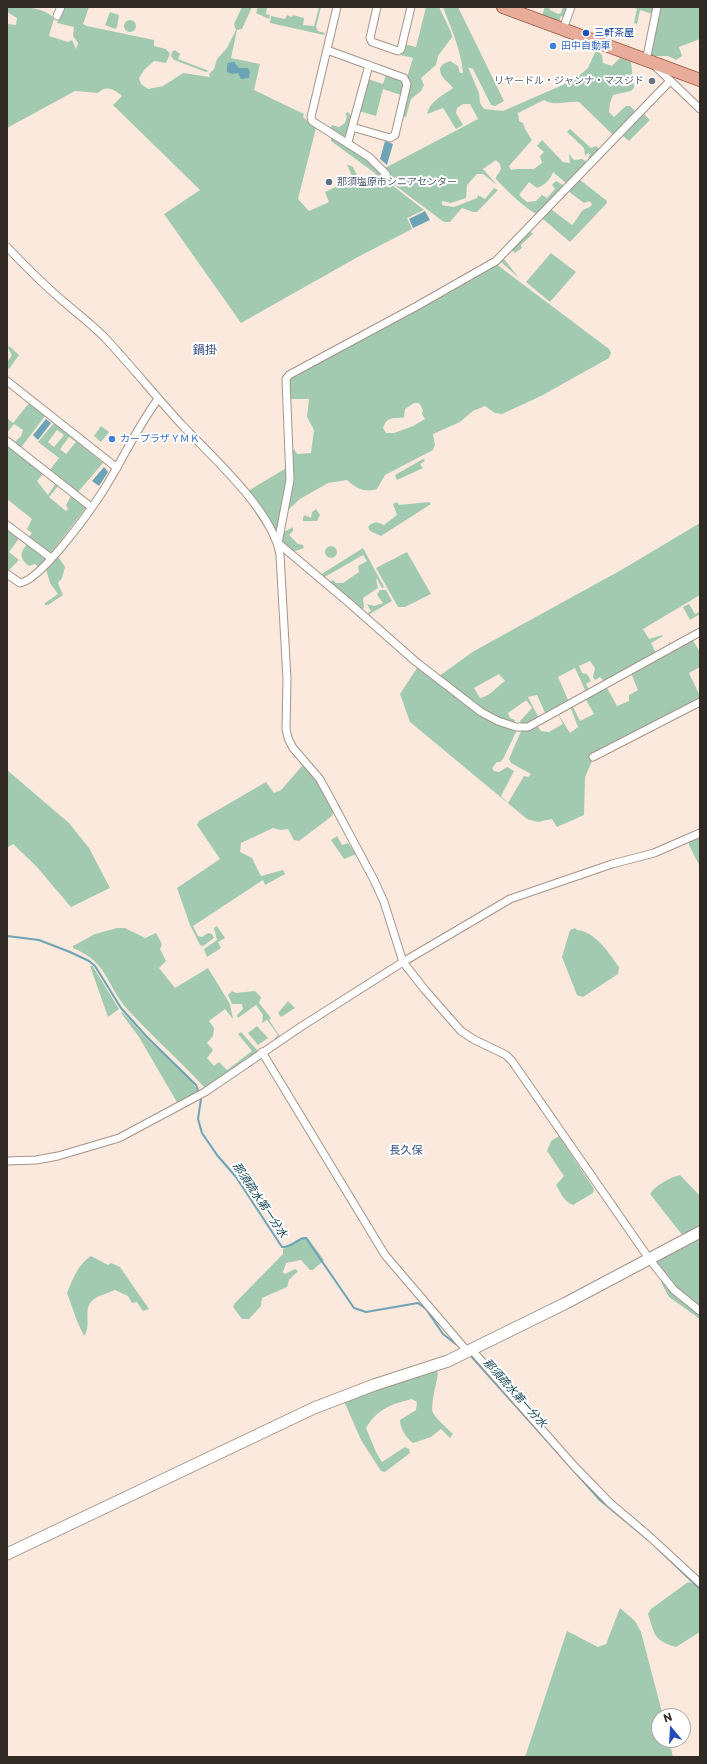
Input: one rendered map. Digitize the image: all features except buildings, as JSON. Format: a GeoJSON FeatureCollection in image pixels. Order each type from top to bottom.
{"type":"FeatureCollection","features":[{"type":"Feature","properties":{"kind":"main road"},"geometry":{"type":"LineString","coordinates":[[503,7],[520,10],[563,29],[700,80]]}},
{"type":"Feature","properties":{"kind":"street"},"geometry":{"type":"LineString","coordinates":[[57,16],[60,7]]}},
{"type":"Feature","properties":{"kind":"street"},"geometry":{"type":"LineString","coordinates":[[337,7],[311,117],[312,121],[348,142],[376,163],[386,174]]}},
{"type":"Feature","properties":{"kind":"street"},"geometry":{"type":"LineString","coordinates":[[377,7],[370,38],[372,42],[398,51],[400,49],[411,7]]}},
{"type":"Feature","properties":{"kind":"street"},"geometry":{"type":"LineString","coordinates":[[563,29],[571,7]]}},
{"type":"Feature","properties":{"kind":"street"},"geometry":{"type":"LineString","coordinates":[[657,7],[649,62],[700,109]]}},
{"type":"Feature","properties":{"kind":"street"},"geometry":{"type":"LineString","coordinates":[[327,50],[404,78],[406,84],[395,135],[390,138],[352,127]]}},
{"type":"Feature","properties":{"kind":"street"},"geometry":{"type":"LineString","coordinates":[[348,142],[369,65]]}},
{"type":"Feature","properties":{"kind":"street"},"geometry":{"type":"LineString","coordinates":[[670,81],[496,261],[417,306],[289,375],[286,379],[290,480],[278,543],[287,679],[286,730],[288,738],[293,748],[319,778],[374,880],[384,902],[403,962],[461,1031],[473,1039],[506,1055],[512,1061],[650,1260],[674,1290],[700,1311]]}},
{"type":"Feature","properties":{"kind":"street"},"geometry":{"type":"LineString","coordinates":[[7,247],[48,288],[106,339],[158,400],[236,482],[256,507],[278,543],[348,602],[415,662],[481,712],[498,721],[516,727],[528,727],[700,632]]}},
{"type":"Feature","properties":{"kind":"street"},"geometry":{"type":"LineString","coordinates":[[7,381],[117,468]]}},
{"type":"Feature","properties":{"kind":"street"},"geometry":{"type":"LineString","coordinates":[[7,574],[20,583],[41,570],[91,507],[117,468],[145,416],[158,400]]}},
{"type":"Feature","properties":{"kind":"street"},"geometry":{"type":"LineString","coordinates":[[7,441],[91,507]]}},
{"type":"Feature","properties":{"kind":"street"},"geometry":{"type":"LineString","coordinates":[[7,525],[51,558]]}},
{"type":"Feature","properties":{"kind":"street"},"geometry":{"type":"LineString","coordinates":[[592,756],[700,702]]}},
{"type":"Feature","properties":{"kind":"street"},"geometry":{"type":"LineString","coordinates":[[7,1162],[36,1160],[58,1156],[120,1138],[205,1092],[262,1052],[403,962],[510,899],[612,864],[654,853],[700,833]]}},
{"type":"Feature","properties":{"kind":"street"},"geometry":{"type":"LineString","coordinates":[[262,1052],[385,1255],[575,1467],[610,1503],[649,1536],[700,1583]]}},
{"type":"Feature","properties":{"kind":"street"},"geometry":{"type":"LineString","coordinates":[[7,1554],[314,1408],[374,1384],[429,1368],[469,1350],[650,1260],[700,1232]]}},
{"type":"Feature","properties":{"kind":"green space"},"geometry":{"type":"Polygon","coordinates":[[[7,7],[38,9],[49,14],[54,18],[49,36],[68,42],[72,40],[76,49],[78,43],[73,36],[74,27],[57,23],[64,7],[89,7],[83,24],[87,26],[154,40],[154,46],[166,49],[170,54],[166,63],[154,61],[144,70],[139,78],[141,84],[148,89],[163,86],[183,73],[210,77],[209,74],[214,69],[217,59],[227,48],[236,30],[234,24],[242,7],[252,7],[242,29],[237,30],[231,58],[260,64],[254,90],[304,114],[303,117],[316,128],[298,199],[309,211],[329,202],[325,192],[353,179],[347,164],[353,167],[363,187],[376,174],[331,141],[331,137],[374,163],[381,173],[379,175],[424,210],[407,218],[412,229],[356,258],[241,323],[164,214],[200,190],[113,105],[122,96],[116,91],[104,89],[98,93],[75,91],[7,128],[7,24],[16,25],[17,18],[7,12],[7,7]]]}},
{"type":"Feature","properties":{"kind":"green space"},"geometry":{"type":"Polygon","coordinates":[[[258,7],[267,7],[266,14],[270,15],[269,19],[256,13],[258,7]]]}},
{"type":"Feature","properties":{"kind":"green space"},"geometry":{"type":"Polygon","coordinates":[[[319,7],[321,7],[316,27],[318,31],[325,33],[324,35],[270,23],[271,16],[285,19],[287,15],[292,17],[293,15],[304,18],[303,25],[314,26],[319,7]]]}},
{"type":"Feature","properties":{"kind":"green space"},"geometry":{"type":"Polygon","coordinates":[[[426,7],[439,7],[452,37],[438,56],[436,65],[421,78],[424,85],[421,91],[411,99],[406,117],[403,117],[407,77],[413,58],[401,55],[404,44],[416,47],[426,7]]]}},
{"type":"Feature","properties":{"kind":"green space"},"geometry":{"type":"Polygon","coordinates":[[[443,7],[458,7],[504,101],[495,106],[491,105],[473,69],[468,67],[479,93],[480,103],[484,109],[503,111],[574,80],[588,68],[596,50],[602,55],[603,63],[612,66],[620,58],[631,62],[634,88],[631,91],[613,95],[609,112],[614,117],[626,106],[630,106],[637,113],[614,136],[579,102],[552,103],[544,100],[518,113],[519,121],[523,123],[532,140],[509,166],[511,170],[534,169],[542,163],[540,156],[544,152],[537,146],[542,140],[563,162],[570,163],[569,154],[574,160],[582,159],[589,163],[567,184],[553,172],[547,182],[537,188],[529,182],[519,195],[527,202],[536,201],[542,195],[547,198],[555,189],[552,185],[556,181],[565,186],[537,214],[522,204],[496,179],[501,169],[500,164],[496,160],[483,169],[497,185],[483,174],[477,174],[467,185],[466,198],[451,203],[442,201],[442,205],[454,207],[477,198],[478,195],[485,199],[494,188],[498,190],[477,212],[462,208],[450,222],[444,222],[385,178],[383,171],[385,168],[478,119],[470,104],[463,104],[457,108],[456,113],[463,125],[456,129],[443,108],[427,114],[434,102],[453,88],[441,75],[440,68],[443,64],[450,61],[458,66],[460,73],[463,73],[458,48],[443,7]]]}},
{"type":"Feature","properties":{"kind":"green space"},"geometry":{"type":"Polygon","coordinates":[[[545,7],[549,7],[550,10],[558,14],[561,13],[563,7],[569,7],[565,17],[561,16],[559,22],[542,15],[545,7]]]}},
{"type":"Feature","properties":{"kind":"green space"},"geometry":{"type":"Polygon","coordinates":[[[633,7],[654,7],[652,14],[640,10],[637,24],[634,23],[637,9],[633,7]]]}},
{"type":"Feature","properties":{"kind":"green space"},"geometry":{"type":"Polygon","coordinates":[[[661,7],[700,7],[700,39],[679,47],[682,56],[676,60],[668,56],[651,56],[661,7]]]}},
{"type":"Feature","properties":{"kind":"green space"},"geometry":{"type":"Polygon","coordinates":[[[110,12],[119,15],[117,27],[115,29],[105,25],[110,12]]]}},
{"type":"Feature","properties":{"kind":"green space"},"geometry":{"type":"Polygon","coordinates":[[[128,20],[132,20],[136,26],[132,32],[128,32],[124,28],[124,24],[128,20]]]}},
{"type":"Feature","properties":{"kind":"green space"},"geometry":{"type":"Polygon","coordinates":[[[175,50],[180,54],[178,59],[209,71],[206,72],[174,60],[171,56],[172,52],[175,50]]]}},
{"type":"Feature","properties":{"kind":"green space"},"geometry":{"type":"Polygon","coordinates":[[[386,75],[401,80],[404,84],[401,95],[383,89],[376,116],[359,111],[368,79],[383,84],[386,75]]]}},
{"type":"Feature","properties":{"kind":"green space"},"geometry":{"type":"Polygon","coordinates":[[[348,112],[352,117],[347,135],[343,136],[330,129],[332,125],[339,127],[345,123],[347,116],[345,114],[348,112]]]}},
{"type":"Feature","properties":{"kind":"green space"},"geometry":{"type":"Polygon","coordinates":[[[641,114],[644,114],[650,120],[629,141],[623,136],[624,133],[641,114]]]}},
{"type":"Feature","properties":{"kind":"green space"},"geometry":{"type":"Polygon","coordinates":[[[570,129],[591,148],[596,146],[601,151],[592,160],[588,158],[590,154],[588,153],[585,156],[584,148],[567,132],[570,129]]]}},
{"type":"Feature","properties":{"kind":"green space"},"geometry":{"type":"Polygon","coordinates":[[[579,179],[607,201],[607,203],[570,242],[543,219],[548,213],[548,209],[579,179]],[[568,191],[551,209],[572,225],[582,211],[590,207],[592,204],[589,201],[584,203],[568,191]]]}},
{"type":"Feature","properties":{"kind":"green space"},"geometry":{"type":"Polygon","coordinates":[[[530,231],[533,234],[521,245],[522,248],[515,253],[511,250],[530,231]]]}},
{"type":"Feature","properties":{"kind":"green space"},"geometry":{"type":"Polygon","coordinates":[[[511,250],[504,259],[519,278],[500,261],[511,250]]]}},
{"type":"Feature","properties":{"kind":"green space"},"geometry":{"type":"Polygon","coordinates":[[[551,253],[576,272],[550,302],[526,282],[551,253]]]}},
{"type":"Feature","properties":{"kind":"green space"},"geometry":{"type":"Polygon","coordinates":[[[496,264],[609,349],[611,353],[609,358],[541,396],[502,414],[495,413],[485,406],[473,411],[460,422],[433,434],[435,445],[433,450],[385,475],[377,489],[360,489],[347,480],[328,483],[300,499],[288,510],[284,523],[272,539],[245,497],[248,491],[293,464],[294,449],[297,454],[311,453],[314,430],[307,417],[309,399],[290,399],[290,378],[496,264]],[[414,403],[405,409],[404,417],[389,419],[383,428],[386,433],[394,433],[413,426],[425,419],[422,414],[423,410],[419,403],[414,403]]]}},
{"type":"Feature","properties":{"kind":"green space"},"geometry":{"type":"Polygon","coordinates":[[[9,346],[19,355],[9,369],[7,367],[7,362],[12,355],[8,348],[9,346]]]}},
{"type":"Feature","properties":{"kind":"green space"},"geometry":{"type":"Polygon","coordinates":[[[29,403],[45,416],[20,449],[7,438],[7,436],[15,442],[21,436],[23,430],[14,424],[7,433],[7,418],[13,423],[29,403]]]}},
{"type":"Feature","properties":{"kind":"green space"},"geometry":{"type":"Polygon","coordinates":[[[54,423],[103,463],[78,492],[49,471],[59,458],[38,442],[54,423]],[[57,430],[48,442],[54,447],[64,435],[57,430]],[[69,437],[60,449],[66,454],[76,442],[69,437]]]}},
{"type":"Feature","properties":{"kind":"green space"},"geometry":{"type":"Polygon","coordinates":[[[101,426],[109,432],[101,442],[94,436],[101,426]]]}},
{"type":"Feature","properties":{"kind":"green space"},"geometry":{"type":"Polygon","coordinates":[[[7,443],[44,473],[37,481],[48,495],[56,483],[59,485],[49,497],[66,511],[68,509],[66,505],[71,496],[85,506],[85,509],[50,554],[28,538],[32,533],[27,529],[32,519],[7,499],[7,443]]]}},
{"type":"Feature","properties":{"kind":"green space"},"geometry":{"type":"Polygon","coordinates":[[[423,459],[425,461],[420,464],[423,468],[397,480],[395,475],[423,459]]]}},
{"type":"Feature","properties":{"kind":"green space"},"geometry":{"type":"Polygon","coordinates":[[[397,502],[399,505],[429,502],[431,504],[381,536],[370,531],[368,527],[372,524],[378,523],[384,525],[397,515],[393,504],[397,502]]]}},
{"type":"Feature","properties":{"kind":"green space"},"geometry":{"type":"Polygon","coordinates":[[[316,509],[320,515],[317,521],[303,521],[303,517],[305,515],[311,518],[312,512],[316,509]]]}},
{"type":"Feature","properties":{"kind":"green space"},"geometry":{"type":"Polygon","coordinates":[[[700,523],[700,595],[643,629],[649,639],[663,636],[651,643],[656,653],[669,646],[669,641],[672,646],[605,682],[600,677],[595,680],[593,677],[595,668],[590,661],[579,666],[582,673],[587,674],[591,681],[586,684],[590,691],[586,692],[575,668],[558,677],[569,702],[546,715],[537,695],[528,697],[539,718],[526,724],[521,724],[520,721],[532,708],[527,701],[508,713],[510,718],[515,720],[514,724],[517,730],[503,759],[500,762],[497,762],[492,768],[494,771],[499,772],[507,767],[514,771],[501,796],[508,803],[524,776],[528,777],[531,774],[511,763],[509,759],[522,729],[536,724],[541,731],[549,732],[563,724],[557,712],[570,733],[578,727],[570,706],[572,705],[580,721],[594,714],[585,698],[606,686],[617,706],[629,701],[629,695],[638,690],[631,673],[692,639],[700,652],[700,667],[689,673],[699,694],[700,693],[700,701],[596,752],[585,777],[584,815],[557,827],[552,819],[538,822],[527,819],[410,722],[400,694],[417,668],[435,679],[474,651],[623,569],[700,523]],[[499,674],[474,688],[480,698],[491,693],[505,681],[499,674]]]}},
{"type":"Feature","properties":{"kind":"green space"},"geometry":{"type":"Polygon","coordinates":[[[7,527],[20,537],[9,552],[19,560],[7,572],[7,527]]]}},
{"type":"Feature","properties":{"kind":"green space"},"geometry":{"type":"Polygon","coordinates":[[[293,527],[293,531],[289,535],[298,544],[303,545],[304,548],[293,552],[281,542],[282,533],[293,527]]]}},
{"type":"Feature","properties":{"kind":"green space"},"geometry":{"type":"Polygon","coordinates":[[[27,544],[48,557],[40,568],[35,564],[29,566],[23,560],[22,553],[27,544]]]}},
{"type":"Feature","properties":{"kind":"green space"},"geometry":{"type":"Polygon","coordinates":[[[331,546],[335,548],[337,552],[335,556],[331,558],[327,556],[325,552],[327,548],[331,546]]]}},
{"type":"Feature","properties":{"kind":"green space"},"geometry":{"type":"Polygon","coordinates":[[[363,548],[384,587],[382,588],[376,579],[378,588],[363,598],[364,607],[361,611],[329,583],[333,580],[336,583],[343,583],[359,572],[358,566],[367,561],[363,555],[323,578],[320,575],[363,548]]]}},
{"type":"Feature","properties":{"kind":"green space"},"geometry":{"type":"Polygon","coordinates":[[[407,552],[431,594],[405,607],[398,607],[376,568],[407,552]]]}},
{"type":"Feature","properties":{"kind":"green space"},"geometry":{"type":"Polygon","coordinates":[[[57,555],[65,567],[62,578],[58,583],[63,595],[48,605],[45,605],[45,603],[58,594],[50,583],[46,569],[57,555]]]}},
{"type":"Feature","properties":{"kind":"green space"},"geometry":{"type":"Polygon","coordinates":[[[380,590],[386,590],[392,601],[368,615],[366,614],[371,611],[367,604],[374,606],[383,603],[377,595],[380,590]]]}},
{"type":"Feature","properties":{"kind":"green space"},"geometry":{"type":"Polygon","coordinates":[[[689,604],[695,614],[699,612],[700,614],[690,620],[683,607],[689,604]]]}},
{"type":"Feature","properties":{"kind":"green space"},"geometry":{"type":"Polygon","coordinates":[[[302,766],[305,766],[324,790],[333,811],[332,816],[299,841],[294,840],[288,829],[281,830],[273,828],[241,843],[240,852],[252,858],[261,876],[283,870],[285,874],[265,885],[263,880],[193,926],[198,936],[202,937],[208,933],[212,934],[214,938],[203,946],[200,945],[190,925],[177,888],[220,859],[197,825],[199,821],[266,782],[274,793],[281,790],[302,766]]]}},
{"type":"Feature","properties":{"kind":"green space"},"geometry":{"type":"Polygon","coordinates":[[[7,770],[69,823],[89,848],[110,888],[71,907],[36,866],[13,844],[7,848],[7,770]]]}},
{"type":"Feature","properties":{"kind":"green space"},"geometry":{"type":"Polygon","coordinates":[[[700,831],[700,867],[689,845],[689,840],[700,831]]]}},
{"type":"Feature","properties":{"kind":"green space"},"geometry":{"type":"Polygon","coordinates":[[[337,836],[342,845],[348,843],[356,854],[344,859],[331,840],[337,836]]]}},
{"type":"Feature","properties":{"kind":"green space"},"geometry":{"type":"Polygon","coordinates":[[[217,926],[225,938],[218,942],[221,948],[207,957],[204,949],[217,940],[214,928],[217,926]]]}},
{"type":"Feature","properties":{"kind":"green space"},"geometry":{"type":"Polygon","coordinates":[[[117,928],[125,928],[145,938],[156,933],[162,944],[160,949],[166,961],[159,968],[175,988],[208,968],[230,1004],[233,1019],[225,1009],[209,1021],[214,1028],[213,1036],[207,1043],[213,1050],[207,1058],[214,1066],[219,1062],[227,1070],[252,1051],[238,1034],[241,1032],[259,1052],[205,1088],[128,1010],[94,960],[73,948],[73,946],[95,934],[117,928]]]}},
{"type":"Feature","properties":{"kind":"green space"},"geometry":{"type":"Polygon","coordinates":[[[575,928],[596,939],[606,949],[619,967],[618,974],[583,997],[577,995],[562,957],[570,930],[575,928]]]}},
{"type":"Feature","properties":{"kind":"green space"},"geometry":{"type":"Polygon","coordinates":[[[90,966],[93,966],[119,1009],[108,1017],[90,966]]]}},
{"type":"Feature","properties":{"kind":"green space"},"geometry":{"type":"Polygon","coordinates":[[[232,991],[236,993],[255,991],[261,997],[259,1003],[271,1018],[269,1020],[281,1038],[276,1040],[274,1039],[278,1035],[267,1020],[262,1023],[263,1015],[256,1005],[238,1018],[237,1015],[243,1009],[242,1004],[232,1004],[228,995],[232,991]]]}},
{"type":"Feature","properties":{"kind":"green space"},"geometry":{"type":"Polygon","coordinates":[[[288,1001],[295,1008],[281,1017],[278,1013],[288,1001]]]}},
{"type":"Feature","properties":{"kind":"green space"},"geometry":{"type":"Polygon","coordinates":[[[122,1012],[149,1041],[184,1072],[195,1086],[198,1093],[178,1104],[139,1037],[121,1013],[122,1012]]]}},
{"type":"Feature","properties":{"kind":"green space"},"geometry":{"type":"Polygon","coordinates":[[[257,1026],[268,1038],[258,1045],[248,1033],[257,1026]]]}},
{"type":"Feature","properties":{"kind":"green space"},"geometry":{"type":"Polygon","coordinates":[[[559,1136],[594,1189],[593,1193],[573,1205],[565,1200],[556,1185],[564,1176],[547,1151],[551,1141],[559,1136]]]}},
{"type":"Feature","properties":{"kind":"green space"},"geometry":{"type":"Polygon","coordinates":[[[680,1175],[700,1196],[700,1226],[683,1236],[650,1194],[659,1184],[680,1175]]]}},
{"type":"Feature","properties":{"kind":"green space"},"geometry":{"type":"Polygon","coordinates":[[[700,1236],[700,1319],[669,1297],[663,1286],[655,1260],[700,1236]]]}},
{"type":"Feature","properties":{"kind":"green space"},"geometry":{"type":"Polygon","coordinates":[[[302,1237],[307,1237],[324,1260],[313,1270],[310,1270],[301,1260],[286,1263],[283,1272],[285,1274],[295,1269],[298,1271],[289,1280],[287,1287],[262,1298],[261,1306],[249,1319],[242,1319],[233,1307],[235,1303],[283,1254],[283,1249],[302,1237]]]}},
{"type":"Feature","properties":{"kind":"green space"},"geometry":{"type":"Polygon","coordinates":[[[91,1256],[108,1265],[111,1263],[120,1267],[149,1309],[143,1311],[137,1302],[132,1303],[128,1296],[115,1290],[101,1295],[94,1299],[88,1307],[88,1327],[84,1336],[67,1293],[79,1267],[91,1256]]]}},
{"type":"Feature","properties":{"kind":"green space"},"geometry":{"type":"Polygon","coordinates":[[[435,1370],[438,1373],[432,1410],[440,1422],[453,1434],[450,1438],[441,1429],[431,1437],[413,1443],[404,1433],[400,1420],[416,1410],[417,1402],[412,1399],[386,1408],[375,1416],[366,1428],[376,1452],[382,1462],[405,1447],[409,1449],[410,1453],[385,1472],[381,1471],[361,1440],[344,1401],[435,1370]]]}},
{"type":"Feature","properties":{"kind":"green space"},"geometry":{"type":"Polygon","coordinates":[[[688,1582],[700,1586],[700,1632],[676,1647],[663,1642],[656,1636],[648,1614],[651,1609],[688,1582]]]}},
{"type":"Feature","properties":{"kind":"green space"},"geometry":{"type":"Polygon","coordinates":[[[620,1608],[635,1621],[641,1632],[661,1708],[651,1708],[651,1748],[671,1748],[673,1757],[525,1757],[567,1631],[598,1647],[606,1644],[620,1608]]]}},
{"type":"Feature","properties":{"kind":"water"},"geometry":{"type":"Polygon","coordinates":[[[234,62],[239,68],[248,68],[250,72],[249,78],[241,79],[238,73],[232,74],[227,72],[228,63],[234,62]]]}},
{"type":"Feature","properties":{"kind":"water"},"geometry":{"type":"Polygon","coordinates":[[[385,141],[393,144],[387,165],[380,159],[385,141]]]}},
{"type":"Feature","properties":{"kind":"water"},"geometry":{"type":"Polygon","coordinates":[[[425,211],[430,220],[413,228],[409,219],[425,211]]]}},
{"type":"Feature","properties":{"kind":"water"},"geometry":{"type":"Polygon","coordinates":[[[46,419],[51,423],[38,440],[33,435],[46,419]]]}},
{"type":"Feature","properties":{"kind":"water"},"geometry":{"type":"Polygon","coordinates":[[[104,467],[108,472],[99,486],[92,481],[104,467]]]}},
{"type":"Feature","properties":{"kind":"waterway","name":"那須疏水第一分水"},"geometry":{"type":"LineString","coordinates":[[7,936],[39,940],[70,952],[89,961],[95,966],[121,1008],[146,1036],[196,1085],[201,1099],[198,1119],[202,1133],[217,1155],[236,1177],[282,1247],[289,1246],[303,1238],[306,1238],[354,1308],[366,1312],[418,1303],[426,1309],[443,1334],[462,1349]]}},
{"type":"Feature","properties":{"kind":"waterway","name":"那須疏水第一分水"},"geometry":{"type":"LineString","coordinates":[[470,1355],[600,1500],[647,1539]]}},
{"type":"Feature","properties":{"kind":"waterway","name":"那須疏水第一分水"},"geometry":{"type":"LineString","coordinates":[[658,1549],[700,1589]]}},
{"type":"Feature","properties":{"kind":"place","name":"三軒茶屋"},"geometry":{"type":"Point","coordinates":[586,33]}},
{"type":"Feature","properties":{"kind":"place","name":"田中自動車"},"geometry":{"type":"Point","coordinates":[553,46]}},
{"type":"Feature","properties":{"kind":"place","name":"リヤードル・ジャンナ・マスジド"},"geometry":{"type":"Point","coordinates":[652,81]}},
{"type":"Feature","properties":{"kind":"place","name":"那須塩原市シニアセンター"},"geometry":{"type":"Point","coordinates":[329,182]}},
{"type":"Feature","properties":{"kind":"place","name":"カープラザＹＭＫ"},"geometry":{"type":"Point","coordinates":[112,439]}},
{"type":"Feature","properties":{"kind":"district","name":"鍋掛"},"geometry":{"type":"Point","coordinates":[205,350]}},
{"type":"Feature","properties":{"kind":"district","name":"長久保"},"geometry":{"type":"Point","coordinates":[406,1150]}}]}
